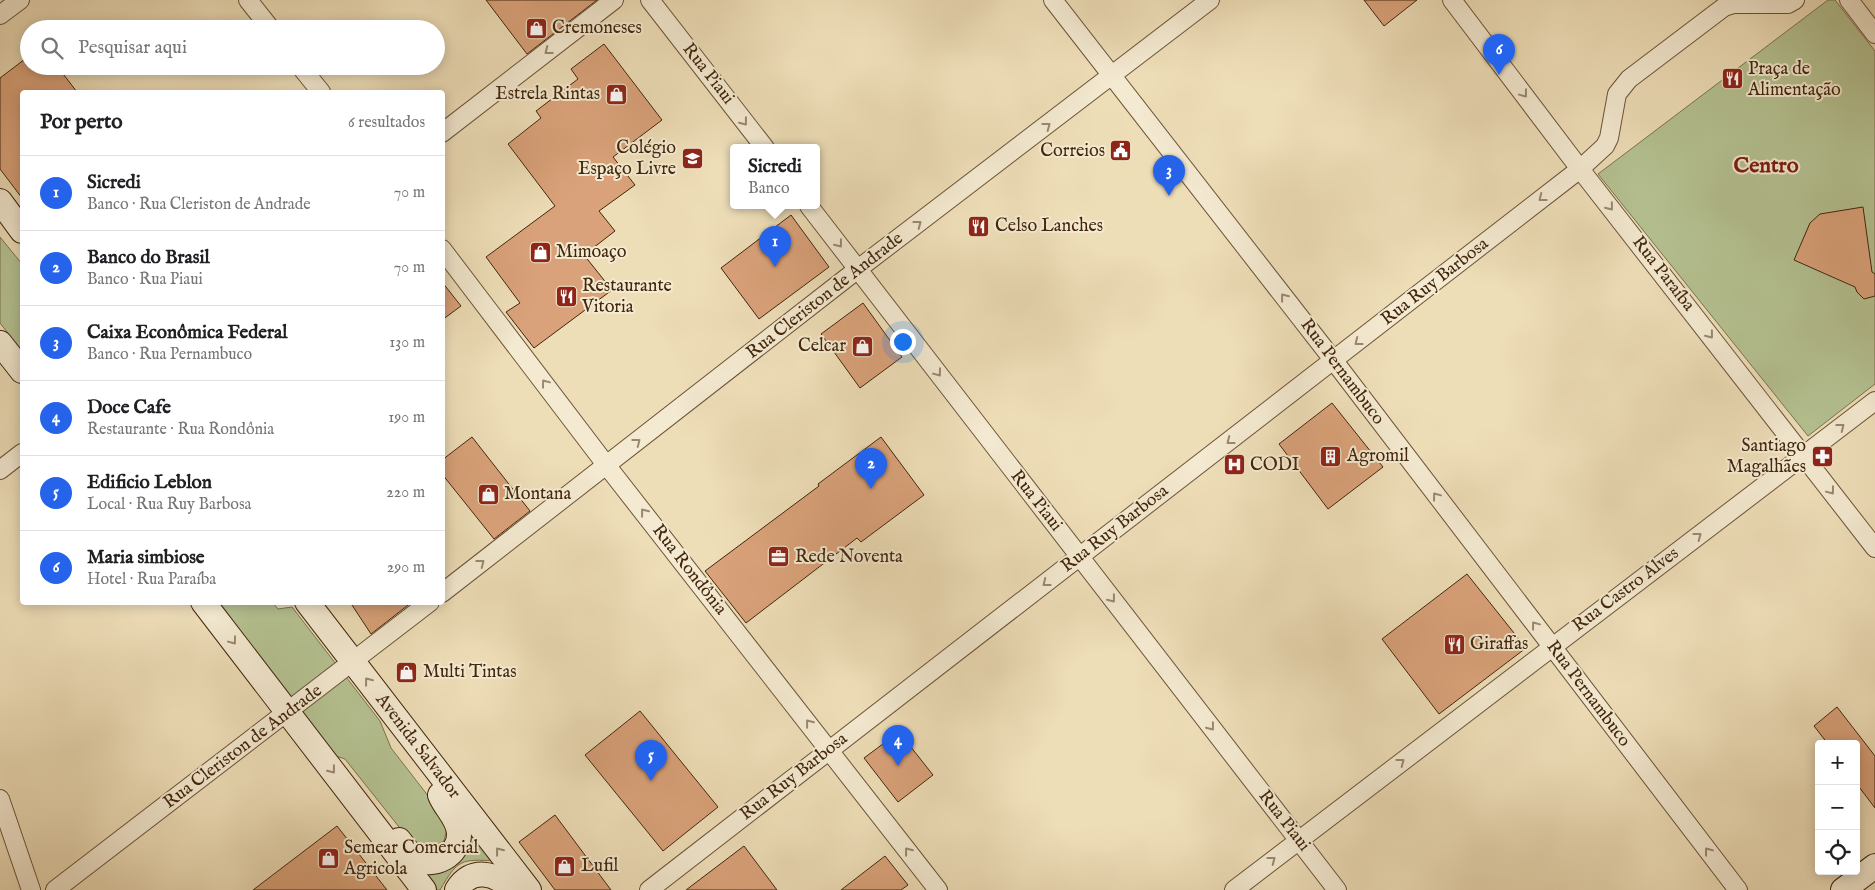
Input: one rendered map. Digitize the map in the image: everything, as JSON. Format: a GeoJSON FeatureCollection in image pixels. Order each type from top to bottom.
{"type":"FeatureCollection","features":[{"type":"Feature","properties":{"kind":"main road"},"geometry":{"type":"LineString","coordinates":[[0,201],[15,228]]}},
{"type":"Feature","properties":{"kind":"main road"},"geometry":{"type":"LineString","coordinates":[[0,343],[20,368]]}},
{"type":"Feature","properties":{"kind":"main road"},"geometry":{"type":"LineString","coordinates":[[205,605],[424,890]]}},
{"type":"Feature","properties":{"kind":"main road","name":"Avenida Salvador"},"geometry":{"type":"LineString","coordinates":[[309,605],[529,890]]}},
{"type":"Feature","properties":{"kind":"main road"},"geometry":{"type":"LineString","coordinates":[[376,827],[392,834],[414,857],[424,862],[439,862],[451,854],[458,842],[459,832],[456,821],[438,792],[435,768]]}},
{"type":"Feature","properties":{"kind":"main road"},"geometry":{"type":"LineString","coordinates":[[1843,890],[1875,866]]}},
{"type":"Feature","properties":{"kind":"main road"},"geometry":{"type":"LineString","coordinates":[[457,890],[460,884],[476,874],[490,874],[506,883],[511,890]]}},
{"type":"Feature","properties":{"kind":"main road"},"geometry":{"type":"LineString","coordinates":[[1862,890],[1875,882]]}},
{"type":"Feature","properties":{"kind":"street"},"geometry":{"type":"LineString","coordinates":[[0,15],[20,0]]}},
{"type":"Feature","properties":{"kind":"street"},"geometry":{"type":"LineString","coordinates":[[248,0],[264,20]]}},
{"type":"Feature","properties":{"kind":"street"},"geometry":{"type":"LineString","coordinates":[[445,131],[614,0]]}},
{"type":"Feature","properties":{"kind":"street","name":"Rua Piaui"},"geometry":{"type":"LineString","coordinates":[[650,0],[762,144]]}},
{"type":"Feature","properties":{"kind":"street","name":"Rua Pernambuco"},"geometry":{"type":"LineString","coordinates":[[1053,0],[1334,361],[1738,890]]}},
{"type":"Feature","properties":{"kind":"street","name":"Rua Cleriston de Andrade"},"geometry":{"type":"LineString","coordinates":[[445,591],[858,269],[1210,0]]}},
{"type":"Feature","properties":{"kind":"street","name":"Rua Paraíba"},"geometry":{"type":"LineString","coordinates":[[1452,0],[1875,548]]}},
{"type":"Feature","properties":{"kind":"street","name":"Rua Ruy Barbosa"},"geometry":{"type":"LineString","coordinates":[[649,890],[1334,361],[1580,168],[1604,146],[1609,138],[1617,94],[1629,79],[1724,7],[1734,4],[1788,4],[1795,0]]}},
{"type":"Feature","properties":{"kind":"street"},"geometry":{"type":"LineString","coordinates":[[1849,0],[1875,34]]}},
{"type":"Feature","properties":{"kind":"street"},"geometry":{"type":"LineString","coordinates":[[307,75],[319,90]]}},
{"type":"Feature","properties":{"kind":"street","name":"Rua Piaui"},"geometry":{"type":"LineString","coordinates":[[811,209],[1337,890]]}},
{"type":"Feature","properties":{"kind":"street","name":"Rua Rondônia"},"geometry":{"type":"LineString","coordinates":[[445,253],[607,466],[938,890]]}},
{"type":"Feature","properties":{"kind":"street","name":"Rua Castro Alves"},"geometry":{"type":"LineString","coordinates":[[1234,890],[1875,401]]}},
{"type":"Feature","properties":{"kind":"street"},"geometry":{"type":"LineString","coordinates":[[0,470],[20,455]]}},
{"type":"Feature","properties":{"kind":"street","name":"Rua Cleriston de Andrade"},"geometry":{"type":"LineString","coordinates":[[55,890],[288,713],[426,605]]}},
{"type":"Feature","properties":{"kind":"street"},"geometry":{"type":"LineString","coordinates":[[0,799],[31,890]]}},
{"type":"Feature","properties":{"kind":"green space"},"geometry":{"type":"Polygon","coordinates":[[[1828,0],[1835,0],[1875,51],[1875,384],[1808,436],[1598,174],[1828,0]]]}},
{"type":"Feature","properties":{"kind":"green space"},"geometry":{"type":"Polygon","coordinates":[[[0,237],[20,262],[20,348],[0,323],[0,237]]]}},
{"type":"Feature","properties":{"kind":"green space"},"geometry":{"type":"Polygon","coordinates":[[[220,605],[275,605],[278,609],[292,607],[380,721],[391,748],[443,815],[448,825],[444,841],[425,850],[407,837],[345,759],[333,755],[220,605]]]}},
{"type":"Feature","properties":{"kind":"green space"},"geometry":{"type":"Polygon","coordinates":[[[468,825],[496,861],[475,860],[462,863],[451,872],[440,890],[437,890],[424,872],[468,825]]]}},
{"type":"Feature","properties":{"kind":"building","name":"Cremoneses"},"geometry":{"type":"Polygon","coordinates":[[[486,0],[597,0],[527,54],[486,0]]]}},
{"type":"Feature","properties":{"kind":"building"},"geometry":{"type":"Polygon","coordinates":[[[1364,0],[1417,0],[1384,26],[1364,0]]]}},
{"type":"Feature","properties":{"kind":"building"},"geometry":{"type":"Polygon","coordinates":[[[604,44],[662,120],[613,157],[635,185],[599,211],[615,231],[584,255],[612,290],[534,348],[506,312],[520,303],[486,257],[555,206],[508,144],[541,118],[536,111],[578,79],[571,69],[604,44]]]}},
{"type":"Feature","properties":{"kind":"building"},"geometry":{"type":"Polygon","coordinates":[[[20,63],[20,75],[64,75],[75,90],[20,90],[20,195],[0,169],[0,78],[20,63]]]}},
{"type":"Feature","properties":{"kind":"building"},"geometry":{"type":"Polygon","coordinates":[[[1863,207],[1872,272],[1875,274],[1875,296],[1864,299],[1855,287],[1794,260],[1810,223],[1820,214],[1863,207]]]}},
{"type":"Feature","properties":{"kind":"building"},"geometry":{"type":"Polygon","coordinates":[[[791,215],[829,267],[759,319],[721,268],[791,215]]]}},
{"type":"Feature","properties":{"kind":"building"},"geometry":{"type":"Polygon","coordinates":[[[445,286],[461,306],[445,318],[445,286]]]}},
{"type":"Feature","properties":{"kind":"building","name":"Celcar"},"geometry":{"type":"Polygon","coordinates":[[[863,303],[902,357],[860,388],[821,334],[863,303]]]}},
{"type":"Feature","properties":{"kind":"building","name":"Agromil"},"geometry":{"type":"Polygon","coordinates":[[[1332,403],[1383,467],[1328,509],[1279,444],[1332,403]]]}},
{"type":"Feature","properties":{"kind":"building","name":"Montana"},"geometry":{"type":"Polygon","coordinates":[[[472,437],[530,511],[494,539],[445,478],[445,458],[472,437]]]}},
{"type":"Feature","properties":{"kind":"building"},"geometry":{"type":"Polygon","coordinates":[[[881,437],[924,495],[861,542],[857,538],[746,623],[705,571],[881,437]]]}},
{"type":"Feature","properties":{"kind":"building","name":"Giraffas"},"geometry":{"type":"Polygon","coordinates":[[[1467,574],[1526,648],[1439,714],[1382,639],[1467,574]]]}},
{"type":"Feature","properties":{"kind":"building"},"geometry":{"type":"Polygon","coordinates":[[[352,605],[408,605],[371,634],[352,605]]]}},
{"type":"Feature","properties":{"kind":"building"},"geometry":{"type":"Polygon","coordinates":[[[1837,707],[1875,756],[1875,808],[1860,788],[1860,740],[1825,740],[1814,726],[1837,707]]]}},
{"type":"Feature","properties":{"kind":"building"},"geometry":{"type":"Polygon","coordinates":[[[640,711],[718,807],[663,851],[585,755],[640,711]]]}},
{"type":"Feature","properties":{"kind":"building"},"geometry":{"type":"Polygon","coordinates":[[[899,732],[933,775],[898,802],[864,758],[899,732]]]}},
{"type":"Feature","properties":{"kind":"building","name":"Lufil"},"geometry":{"type":"Polygon","coordinates":[[[555,815],[611,890],[555,890],[519,842],[555,815]]]}},
{"type":"Feature","properties":{"kind":"building","name":"Semear Comercial Agricola"},"geometry":{"type":"Polygon","coordinates":[[[337,826],[387,890],[253,890],[337,826]]]}},
{"type":"Feature","properties":{"kind":"building"},"geometry":{"type":"Polygon","coordinates":[[[744,846],[777,890],[686,890],[744,846]]]}},
{"type":"Feature","properties":{"kind":"building"},"geometry":{"type":"Polygon","coordinates":[[[885,856],[908,885],[901,890],[841,890],[885,856]]]}},
{"type":"Feature","properties":{"kind":"place","name":"Cremoneses"},"geometry":{"type":"Point","coordinates":[536,28]}},
{"type":"Feature","properties":{"kind":"place","name":"Maria simbiose"},"geometry":{"type":"Point","coordinates":[1499,75]}},
{"type":"Feature","properties":{"kind":"place","name":"Praça de Alimentação"},"geometry":{"type":"Point","coordinates":[1732,79]}},
{"type":"Feature","properties":{"kind":"place","name":"Estrela Rintas"},"geometry":{"type":"Point","coordinates":[616,94]}},
{"type":"Feature","properties":{"kind":"place","name":"Correios"},"geometry":{"type":"Point","coordinates":[1121,151]}},
{"type":"Feature","properties":{"kind":"place","name":"Colégio Espaço Livre"},"geometry":{"type":"Point","coordinates":[692,158]}},
{"type":"Feature","properties":{"kind":"place","name":"Caixa Econômica Federal"},"geometry":{"type":"Point","coordinates":[1169,196]}},
{"type":"Feature","properties":{"kind":"place","name":"Celso Lanches"},"geometry":{"type":"Point","coordinates":[979,226]}},
{"type":"Feature","properties":{"kind":"place","name":"Mimoaço"},"geometry":{"type":"Point","coordinates":[540,252]}},
{"type":"Feature","properties":{"kind":"place","name":"Sicredi"},"geometry":{"type":"Point","coordinates":[775,267]}},
{"type":"Feature","properties":{"kind":"place","name":"Restaurante Vitoria"},"geometry":{"type":"Point","coordinates":[566,296]}},
{"type":"Feature","properties":{"kind":"place","name":"Celcar"},"geometry":{"type":"Point","coordinates":[862,346]}},
{"type":"Feature","properties":{"kind":"place","name":"Agromil"},"geometry":{"type":"Point","coordinates":[1331,456]}},
{"type":"Feature","properties":{"kind":"place","name":"Santiago Magalhães"},"geometry":{"type":"Point","coordinates":[1822,456]}},
{"type":"Feature","properties":{"kind":"place","name":"CODI"},"geometry":{"type":"Point","coordinates":[1234,465]}},
{"type":"Feature","properties":{"kind":"place","name":"Banco do Brasil"},"geometry":{"type":"Point","coordinates":[871,489]}},
{"type":"Feature","properties":{"kind":"place","name":"Montana"},"geometry":{"type":"Point","coordinates":[488,494]}},
{"type":"Feature","properties":{"kind":"place","name":"Rede Noventa"},"geometry":{"type":"Point","coordinates":[779,557]}},
{"type":"Feature","properties":{"kind":"place","name":"Giraffas"},"geometry":{"type":"Point","coordinates":[1454,644]}},
{"type":"Feature","properties":{"kind":"place","name":"Multi Tintas"},"geometry":{"type":"Point","coordinates":[407,672]}},
{"type":"Feature","properties":{"kind":"place","name":"Doce Cafe"},"geometry":{"type":"Point","coordinates":[898,766]}},
{"type":"Feature","properties":{"kind":"place","name":"Edificio Leblon"},"geometry":{"type":"Point","coordinates":[651,781]}},
{"type":"Feature","properties":{"kind":"place","name":"Semear Comercial Agricola"},"geometry":{"type":"Point","coordinates":[328,858]}},
{"type":"Feature","properties":{"kind":"place","name":"Lufil"},"geometry":{"type":"Point","coordinates":[565,866]}},
{"type":"Feature","properties":{"kind":"district","name":"Centro"},"geometry":{"type":"Point","coordinates":[1766,166]}}]}
